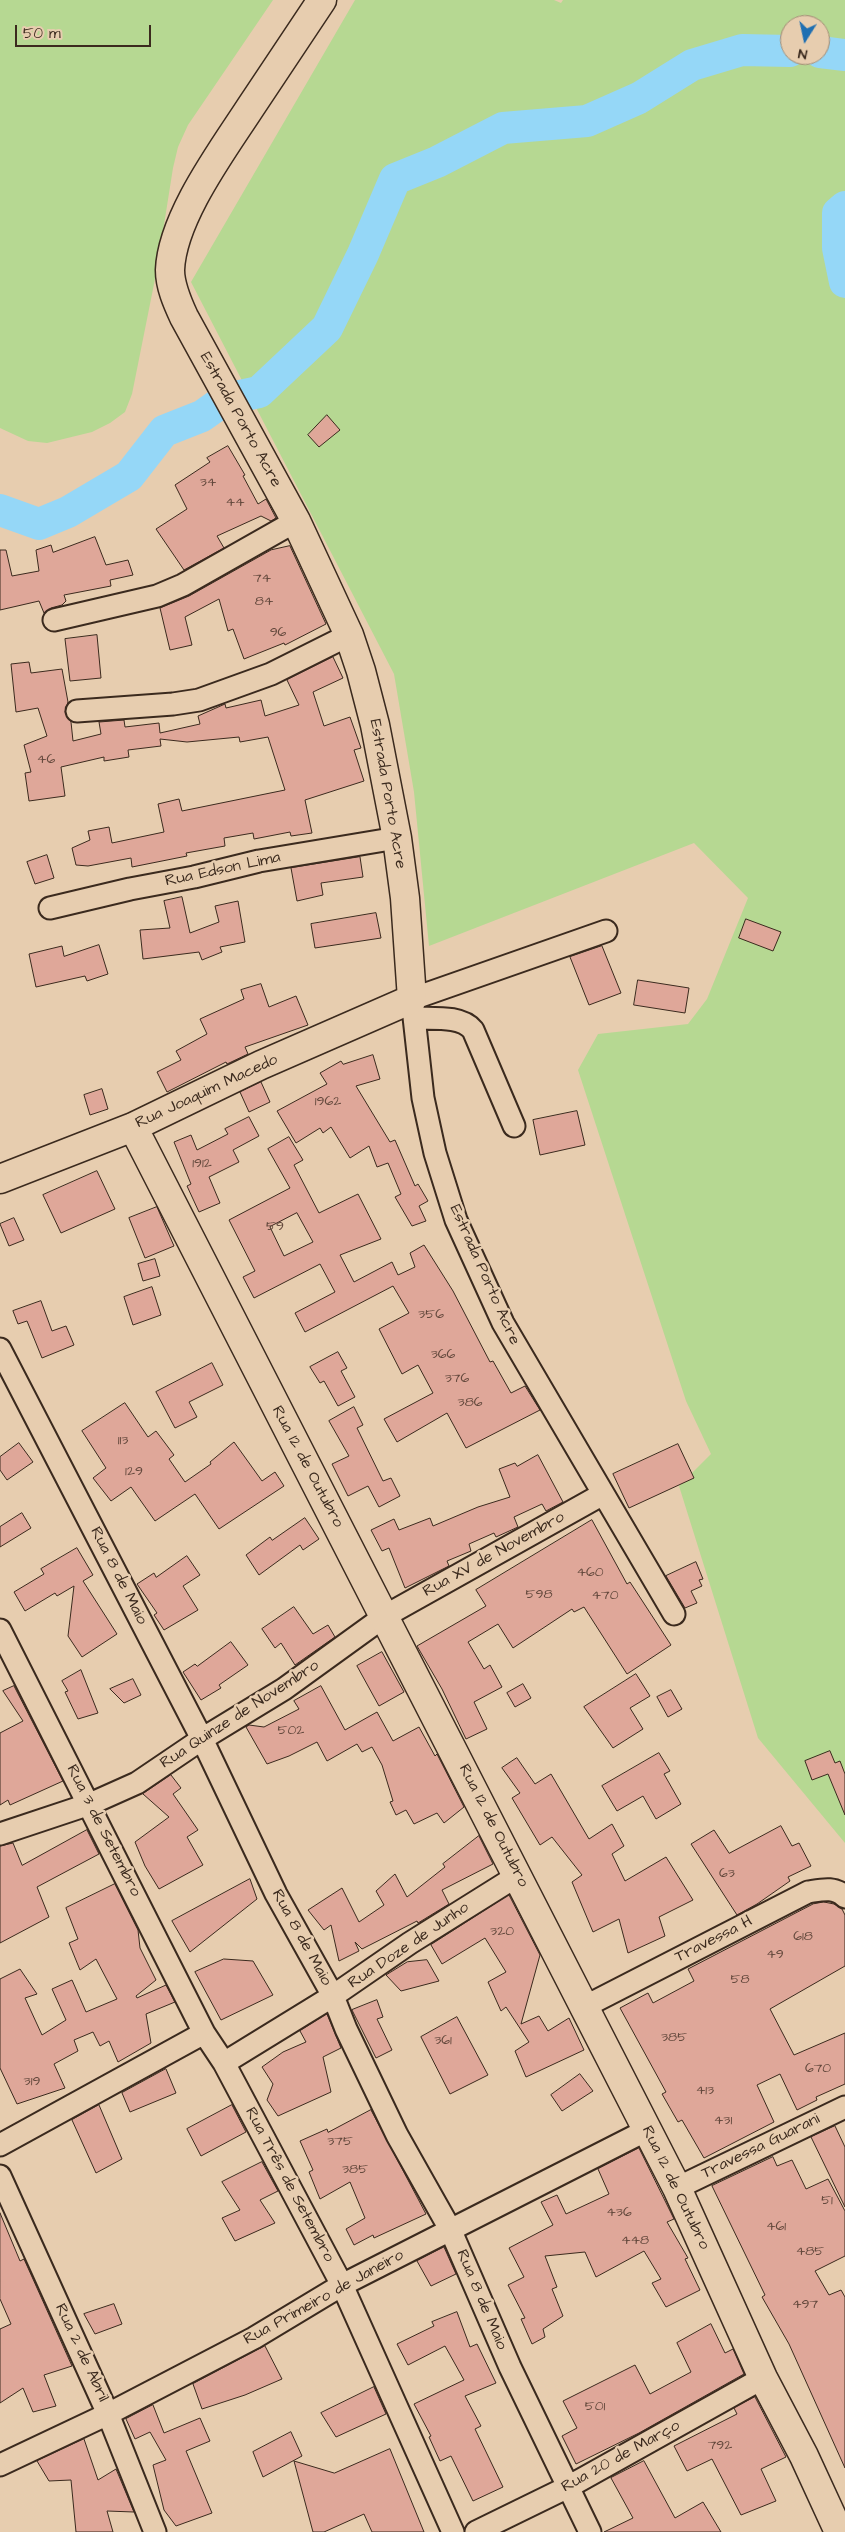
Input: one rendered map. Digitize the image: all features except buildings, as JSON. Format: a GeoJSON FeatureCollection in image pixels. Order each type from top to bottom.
{"type":"FeatureCollection","features":[{"type":"Feature","properties":{"kind":"street","name":"Estrada Porto Acre"},"geometry":{"type":"LineString","coordinates":[[322,0],[217,158],[177,234],[170,268],[171,282],[184,317],[296,521],[349,635],[375,724],[397,838],[408,931],[413,1009],[423,1098],[435,1153],[456,1220],[502,1323],[674,1614]]}},
{"type":"Feature","properties":{"kind":"street"},"geometry":{"type":"LineString","coordinates":[[54,620],[94,612],[166,592],[183,585],[296,521]]}},
{"type":"Feature","properties":{"kind":"street"},"geometry":{"type":"LineString","coordinates":[[77,711],[173,704],[199,700],[271,674],[349,635]]}},
{"type":"Feature","properties":{"kind":"street","name":"Rua Edson Lima"},"geometry":{"type":"LineString","coordinates":[[50,908],[259,861],[397,838]]}},
{"type":"Feature","properties":{"kind":"street"},"geometry":{"type":"LineString","coordinates":[[413,1009],[606,931]]}},
{"type":"Feature","properties":{"kind":"street"},"geometry":{"type":"LineString","coordinates":[[413,1009],[468,1024],[473,1030],[514,1126]]}},
{"type":"Feature","properties":{"kind":"street","name":"Rua Joaquim Macedo"},"geometry":{"type":"LineString","coordinates":[[0,1179],[133,1127],[261,1065],[413,1009]]}},
{"type":"Feature","properties":{"kind":"street","name":"Rua 12 de Outubro"},"geometry":{"type":"LineString","coordinates":[[133,1127],[677,2188],[763,2378],[804,2456],[840,2532]]}},
{"type":"Feature","properties":{"kind":"street","name":"Rua 8 de Maio"},"geometry":{"type":"LineString","coordinates":[[0,1348],[202,1739],[276,1894],[333,1996],[346,2029],[398,2135],[450,2229],[510,2366],[590,2532]]}},
{"type":"Feature","properties":{"kind":"street","name":"Rua XV de Novembro"},"geometry":{"type":"LineString","coordinates":[[385,1616],[603,1494]]}},
{"type":"Feature","properties":{"kind":"street","name":"Rua Quinze de Novembro"},"geometry":{"type":"LineString","coordinates":[[0,1834],[90,1804],[137,1783],[202,1739],[284,1689],[385,1616]]}},
{"type":"Feature","properties":{"kind":"street","name":"Rua 3 de Setembro"},"geometry":{"type":"LineString","coordinates":[[0,1630],[90,1804],[204,2033]]}},
{"type":"Feature","properties":{"kind":"street","name":"Rua Doze de Junho"},"geometry":{"type":"LineString","coordinates":[[224,2063],[333,1996],[410,1943],[517,1876]]}},
{"type":"Feature","properties":{"kind":"street","name":"Travessa H"},"geometry":{"type":"LineString","coordinates":[[584,2007],[808,1892],[831,1890],[838,1891],[845,1897]]}},
{"type":"Feature","properties":{"kind":"street"},"geometry":{"type":"LineString","coordinates":[[0,2146],[204,2033]]}},
{"type":"Feature","properties":{"kind":"street","name":"Rua Três de Setembro"},"geometry":{"type":"LineString","coordinates":[[204,2033],[224,2063],[342,2285],[453,2532]]}},
{"type":"Feature","properties":{"kind":"street","name":"Travessa Guarani"},"geometry":{"type":"LineString","coordinates":[[677,2188],[845,2107]]}},
{"type":"Feature","properties":{"kind":"street","name":"Rua Primeiro de Janeiro"},"geometry":{"type":"LineString","coordinates":[[0,2465],[108,2414],[254,2338],[342,2285],[647,2130]]}},
{"type":"Feature","properties":{"kind":"street","name":"Rua 2 de Abril"},"geometry":{"type":"LineString","coordinates":[[0,2176],[108,2414],[155,2532]]}},
{"type":"Feature","properties":{"kind":"street","name":"Rua 20 de Março"},"geometry":{"type":"LineString","coordinates":[[476,2532],[568,2487],[763,2378]]}},
{"type":"Feature","properties":{"kind":"green space"},"geometry":{"type":"Polygon","coordinates":[[[0,0],[273,0],[188,125],[178,147],[157,269],[132,394],[125,412],[110,423],[92,432],[47,443],[28,441],[0,428],[0,0]]]}},
{"type":"Feature","properties":{"kind":"green space"},"geometry":{"type":"Polygon","coordinates":[[[355,0],[554,0],[561,3],[563,0],[845,0],[845,1843],[758,1738],[679,1486],[711,1454],[686,1401],[578,1070],[598,1034],[688,1024],[707,999],[748,898],[694,843],[429,946],[414,792],[394,674],[191,282],[355,0]]]}},
{"type":"Feature","properties":{"kind":"waterway"},"geometry":{"type":"LineString","coordinates":[[0,510],[39,524],[68,512],[129,476],[164,431],[202,416],[226,399],[259,392],[327,328],[363,254],[395,179],[437,162],[503,128],[587,121],[639,98],[692,65],[742,50],[780,51]]}},
{"type":"Feature","properties":{"kind":"waterway"},"geometry":{"type":"LineString","coordinates":[[830,53],[845,55]]}},
{"type":"Feature","properties":{"kind":"waterway"},"geometry":{"type":"LineString","coordinates":[[845,207],[838,213],[838,248],[845,282]]}}]}
